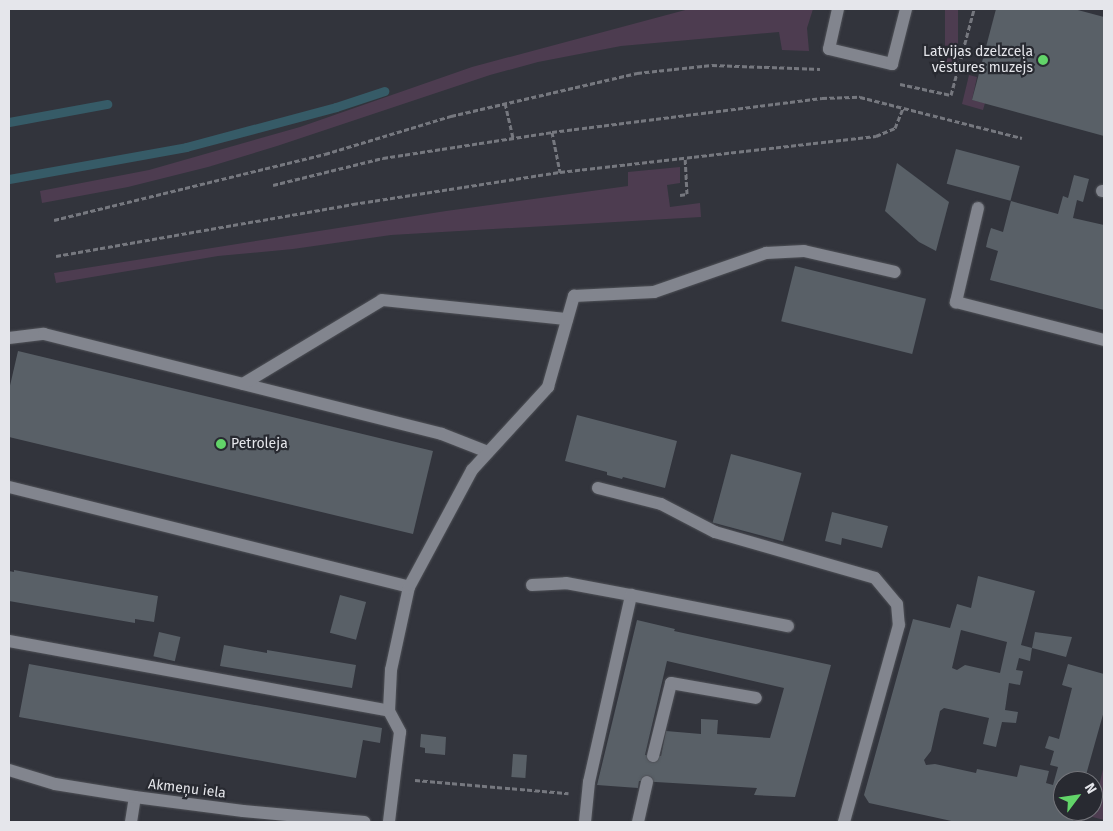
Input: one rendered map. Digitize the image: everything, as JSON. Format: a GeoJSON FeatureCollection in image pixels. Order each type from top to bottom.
{"type":"FeatureCollection","features":[{"type":"Feature","properties":{"kind":"street"},"geometry":{"type":"LineString","coordinates":[[838,9],[830,49],[892,64],[906,9]]}},
{"type":"Feature","properties":{"kind":"street"},"geometry":{"type":"LineString","coordinates":[[978,208],[956,302],[1104,340]]}},
{"type":"Feature","properties":{"kind":"street"},"geometry":{"type":"LineString","coordinates":[[389,822],[400,732],[389,711],[391,670],[409,587],[472,470],[548,387],[574,296],[654,292],[766,253],[804,251],[895,272]]}},
{"type":"Feature","properties":{"kind":"street"},"geometry":{"type":"LineString","coordinates":[[244,384],[382,300],[567,319]]}},
{"type":"Feature","properties":{"kind":"street"},"geometry":{"type":"LineString","coordinates":[[9,338],[44,334],[442,434],[488,452]]}},
{"type":"Feature","properties":{"kind":"street"},"geometry":{"type":"LineString","coordinates":[[9,487],[409,587]]}},
{"type":"Feature","properties":{"kind":"street"},"geometry":{"type":"LineString","coordinates":[[598,488],[661,504],[715,532],[875,578],[897,604],[899,625],[844,822]]}},
{"type":"Feature","properties":{"kind":"street"},"geometry":{"type":"LineString","coordinates":[[532,585],[566,583],[788,626]]}},
{"type":"Feature","properties":{"kind":"street"},"geometry":{"type":"LineString","coordinates":[[585,822],[587,795],[630,595]]}},
{"type":"Feature","properties":{"kind":"street"},"geometry":{"type":"LineString","coordinates":[[9,641],[389,711]]}},
{"type":"Feature","properties":{"kind":"street"},"geometry":{"type":"LineString","coordinates":[[653,756],[671,683],[756,698]]}},
{"type":"Feature","properties":{"kind":"street","name":"Akmeņu iela"},"geometry":{"type":"LineString","coordinates":[[9,770],[55,784],[135,797],[243,811],[365,822]]}},
{"type":"Feature","properties":{"kind":"street"},"geometry":{"type":"LineString","coordinates":[[638,822],[647,782]]}},
{"type":"Feature","properties":{"kind":"street"},"geometry":{"type":"LineString","coordinates":[[131,822],[135,797]]}},
{"type":"Feature","properties":{"kind":"path"},"geometry":{"type":"LineString","coordinates":[[897,84],[952,95],[974,9]]}},
{"type":"Feature","properties":{"kind":"path"},"geometry":{"type":"LineString","coordinates":[[54,220],[325,154],[451,116],[637,73],[712,65],[800,67],[825,70]]}},
{"type":"Feature","properties":{"kind":"path"},"geometry":{"type":"LineString","coordinates":[[273,185],[384,158],[552,132],[822,98],[860,97],[1022,138]]}},
{"type":"Feature","properties":{"kind":"path"},"geometry":{"type":"LineString","coordinates":[[505,103],[513,139]]}},
{"type":"Feature","properties":{"kind":"path"},"geometry":{"type":"LineString","coordinates":[[56,256],[353,204],[560,172],[876,136],[895,128],[903,108]]}},
{"type":"Feature","properties":{"kind":"path"},"geometry":{"type":"LineString","coordinates":[[552,132],[560,172]]}},
{"type":"Feature","properties":{"kind":"path"},"geometry":{"type":"LineString","coordinates":[[680,194],[687,194],[684,159]]}},
{"type":"Feature","properties":{"kind":"path"},"geometry":{"type":"LineString","coordinates":[[394,778],[587,795]]}},
{"type":"Feature","properties":{"kind":"shaded area"},"geometry":{"type":"Polygon","coordinates":[[[689,9],[813,9],[807,28],[809,51],[782,50],[779,32],[621,46],[538,62],[490,75],[208,167],[128,187],[42,203],[40,191],[149,170],[300,127],[472,67],[689,9]]]}},
{"type":"Feature","properties":{"kind":"shaded area"},"geometry":{"type":"Polygon","coordinates":[[[945,9],[958,9],[958,63],[945,63],[945,9]]]}},
{"type":"Feature","properties":{"kind":"shaded area"},"geometry":{"type":"Polygon","coordinates":[[[969,75],[977,77],[972,100],[985,103],[983,110],[962,104],[969,75]]]}},
{"type":"Feature","properties":{"kind":"shaded area"},"geometry":{"type":"Polygon","coordinates":[[[680,167],[680,183],[667,185],[670,207],[700,203],[701,217],[391,235],[293,249],[218,256],[56,283],[54,273],[446,211],[628,186],[628,172],[680,167]]]}},
{"type":"Feature","properties":{"kind":"shaded area"},"geometry":{"type":"Polygon","coordinates":[[[1104,765],[1104,820],[1103,820],[1104,765]]]}},
{"type":"Feature","properties":{"kind":"building","name":"Latvijas dzelzceļa vēstures muzejs"},"geometry":{"type":"Polygon","coordinates":[[[996,9],[1074,9],[1104,17],[1104,136],[972,100],[996,9]]]}},
{"type":"Feature","properties":{"kind":"building"},"geometry":{"type":"Polygon","coordinates":[[[956,149],[1020,166],[1010,201],[947,184],[956,149]]]}},
{"type":"Feature","properties":{"kind":"building"},"geometry":{"type":"Polygon","coordinates":[[[897,163],[949,202],[936,251],[919,242],[885,211],[897,163]]]}},
{"type":"Feature","properties":{"kind":"building"},"geometry":{"type":"Polygon","coordinates":[[[1074,175],[1089,179],[1083,202],[1077,200],[1073,218],[1104,225],[1104,310],[990,280],[998,251],[986,247],[988,238],[991,228],[1003,232],[1011,201],[1058,214],[1063,196],[1068,198],[1074,175]]]}},
{"type":"Feature","properties":{"kind":"building"},"geometry":{"type":"Polygon","coordinates":[[[795,266],[926,299],[912,354],[781,321],[795,266]]]}},
{"type":"Feature","properties":{"kind":"building","name":"Petroleja"},"geometry":{"type":"Polygon","coordinates":[[[18,351],[433,451],[413,534],[9,437],[9,390],[18,351]]]}},
{"type":"Feature","properties":{"kind":"building"},"geometry":{"type":"Polygon","coordinates":[[[577,415],[677,441],[665,488],[623,477],[622,479],[607,475],[607,472],[565,461],[577,415]]]}},
{"type":"Feature","properties":{"kind":"building"},"geometry":{"type":"Polygon","coordinates":[[[731,454],[802,473],[783,541],[713,523],[731,454]]]}},
{"type":"Feature","properties":{"kind":"building"},"geometry":{"type":"Polygon","coordinates":[[[832,512],[888,526],[882,548],[842,538],[841,545],[825,541],[832,512]]]}},
{"type":"Feature","properties":{"kind":"building"},"geometry":{"type":"Polygon","coordinates":[[[14,570],[158,596],[154,622],[135,619],[135,623],[9,601],[9,571],[14,572],[14,570]]]}},
{"type":"Feature","properties":{"kind":"building"},"geometry":{"type":"Polygon","coordinates":[[[978,576],[1035,591],[1021,645],[1032,648],[1030,661],[1019,658],[1016,670],[1023,671],[1020,685],[1009,683],[1005,710],[1018,712],[1016,723],[1002,722],[996,747],[983,744],[989,718],[944,708],[940,711],[931,751],[924,760],[926,765],[935,764],[976,773],[977,769],[1017,777],[1020,765],[1049,771],[1046,783],[1053,785],[1053,821],[1073,822],[956,822],[869,803],[864,795],[913,619],[950,628],[957,604],[971,608],[978,576]],[[961,630],[952,668],[957,670],[965,665],[1000,673],[1007,642],[961,630]]]}},
{"type":"Feature","properties":{"kind":"building"},"geometry":{"type":"Polygon","coordinates":[[[340,595],[366,602],[356,640],[330,633],[340,595]]]}},
{"type":"Feature","properties":{"kind":"building"},"geometry":{"type":"Polygon","coordinates":[[[637,620],[675,629],[674,631],[831,665],[795,797],[754,795],[757,788],[639,781],[638,788],[597,785],[637,620]],[[667,661],[645,755],[661,756],[666,731],[701,734],[701,719],[718,720],[717,734],[770,738],[784,688],[667,661]]]}},
{"type":"Feature","properties":{"kind":"building"},"geometry":{"type":"Polygon","coordinates":[[[159,632],[180,637],[175,661],[153,656],[159,632]]]}},
{"type":"Feature","properties":{"kind":"building"},"geometry":{"type":"Polygon","coordinates":[[[1035,632],[1072,637],[1066,657],[1032,648],[1035,632]]]}},
{"type":"Feature","properties":{"kind":"building"},"geometry":{"type":"Polygon","coordinates":[[[224,645],[356,665],[352,688],[220,666],[224,645]]]}},
{"type":"Feature","properties":{"kind":"building"},"geometry":{"type":"Polygon","coordinates":[[[29,664],[382,728],[380,743],[363,740],[356,778],[19,717],[29,664]]]}},
{"type":"Feature","properties":{"kind":"building"},"geometry":{"type":"Polygon","coordinates":[[[1068,664],[1104,674],[1104,711],[1087,771],[1057,771],[1058,767],[1050,765],[1054,751],[1045,748],[1049,736],[1059,739],[1072,688],[1062,685],[1068,664]]]}},
{"type":"Feature","properties":{"kind":"building"},"geometry":{"type":"Polygon","coordinates":[[[421,734],[446,737],[445,755],[425,753],[425,748],[420,747],[421,734]]]}},
{"type":"Feature","properties":{"kind":"building"},"geometry":{"type":"Polygon","coordinates":[[[513,754],[527,755],[525,778],[511,777],[513,754]]]}},
{"type":"Feature","properties":{"kind":"waterway"},"geometry":{"type":"LineString","coordinates":[[9,179],[186,147],[336,107],[384,91]]}},
{"type":"Feature","properties":{"kind":"waterway"},"geometry":{"type":"LineString","coordinates":[[9,122],[107,104]]}},
{"type":"Feature","properties":{"kind":"place","name":"Latvijas dzelzceļa vēstures muzejs"},"geometry":{"type":"Point","coordinates":[1043,60]}},
{"type":"Feature","properties":{"kind":"place","name":"Petroleja"},"geometry":{"type":"Point","coordinates":[221,444]}}]}
